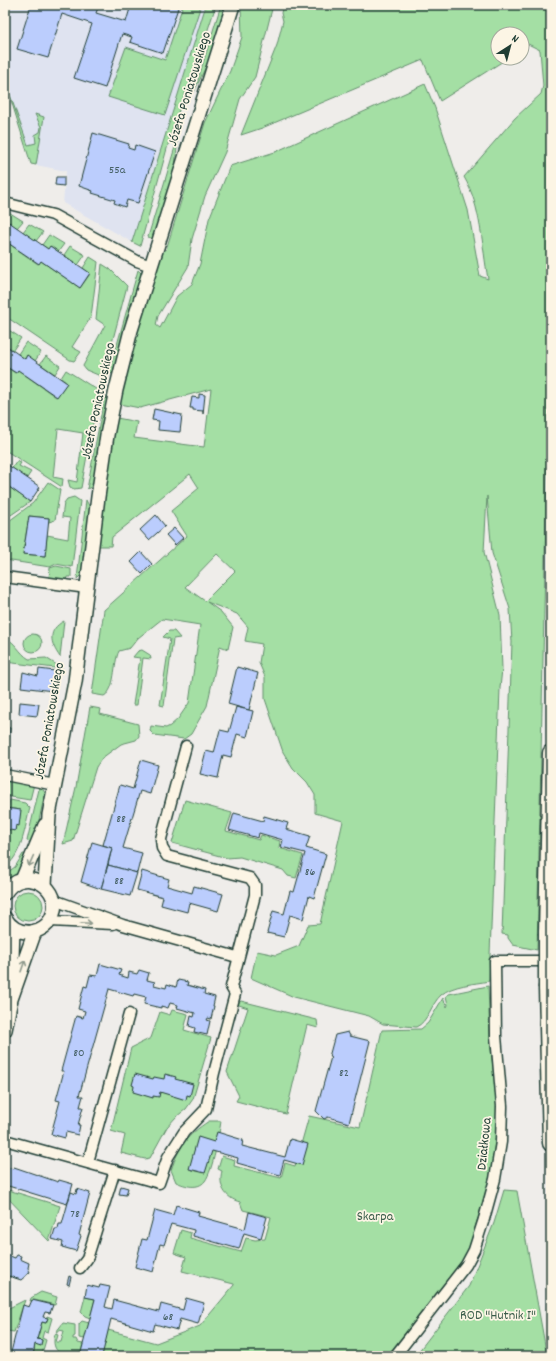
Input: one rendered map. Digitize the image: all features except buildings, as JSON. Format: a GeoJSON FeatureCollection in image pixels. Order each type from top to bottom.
{"type":"FeatureCollection","features":[{"type":"Feature","properties":{"kind":"main road"},"geometry":{"type":"LineString","coordinates":[[551,753],[547,988],[551,1143]]}},
{"type":"Feature","properties":{"kind":"street","name":"Józefa Poniatowskiego"},"geometry":{"type":"LineString","coordinates":[[45,885],[49,816],[75,682],[98,497],[110,416],[131,330],[233,5]]}},
{"type":"Feature","properties":{"kind":"street"},"geometry":{"type":"LineString","coordinates":[[5,203],[53,215],[138,261],[151,266]]}},
{"type":"Feature","properties":{"kind":"street"},"geometry":{"type":"LineString","coordinates":[[5,577],[87,588]]}},
{"type":"Feature","properties":{"kind":"street"},"geometry":{"type":"LineString","coordinates":[[5,1140],[160,1183],[168,1157],[184,1132],[206,1109],[235,994],[231,986],[237,957],[255,895],[255,885],[250,878],[167,856],[162,848],[161,839],[186,746]]}},
{"type":"Feature","properties":{"kind":"street"},"geometry":{"type":"LineString","coordinates":[[5,774],[55,785]]}},
{"type":"Feature","properties":{"kind":"street","name":"Józefa Poniatowskiego"},"geometry":{"type":"LineString","coordinates":[[22,880],[49,816]]}},
{"type":"Feature","properties":{"kind":"street"},"geometry":{"type":"LineString","coordinates":[[5,893],[13,883],[31,879],[45,885],[54,900],[55,908],[50,921],[45,927],[27,932],[9,923]]}},
{"type":"Feature","properties":{"kind":"street"},"geometry":{"type":"LineString","coordinates":[[54,900],[123,925],[237,957]]}},
{"type":"Feature","properties":{"kind":"street"},"geometry":{"type":"LineString","coordinates":[[50,921],[123,925]]}},
{"type":"Feature","properties":{"kind":"street"},"geometry":{"type":"LineString","coordinates":[[9,923],[12,963],[11,999]]}},
{"type":"Feature","properties":{"kind":"street"},"geometry":{"type":"LineString","coordinates":[[5,1030],[11,999],[35,931]]}},
{"type":"Feature","properties":{"kind":"street"},"geometry":{"type":"LineString","coordinates":[[5,944],[12,963]]}},
{"type":"Feature","properties":{"kind":"street","name":"Działkowa"},"geometry":{"type":"LineString","coordinates":[[395,1356],[466,1265],[474,1250],[495,1179],[501,1142],[502,1106],[496,1036],[495,961],[551,961]]}},
{"type":"Feature","properties":{"kind":"street"},"geometry":{"type":"LineString","coordinates":[[88,1162],[129,1014]]}},
{"type":"Feature","properties":{"kind":"street"},"geometry":{"type":"LineString","coordinates":[[80,1268],[87,1259],[115,1170]]}},
{"type":"Feature","properties":{"kind":"shaded area"},"geometry":{"type":"Polygon","coordinates":[[[5,5],[206,5],[132,242],[63,203],[66,171],[31,164],[5,82],[5,5]]]}},
{"type":"Feature","properties":{"kind":"green space"},"geometry":{"type":"Polygon","coordinates":[[[183,5],[201,5],[165,115],[108,97],[126,47],[165,60],[183,5]]]}},
{"type":"Feature","properties":{"kind":"green space"},"geometry":{"type":"Polygon","coordinates":[[[206,5],[216,5],[192,78],[182,101],[171,134],[140,246],[132,242],[206,5]]]}},
{"type":"Feature","properties":{"kind":"green space"},"geometry":{"type":"Polygon","coordinates":[[[221,5],[227,5],[209,60],[194,92],[221,5]]]}},
{"type":"Feature","properties":{"kind":"green space"},"geometry":{"type":"Polygon","coordinates":[[[241,5],[273,5],[255,77],[240,99],[225,152],[205,196],[192,239],[188,267],[158,316],[156,325],[160,328],[177,296],[192,284],[200,264],[209,219],[230,166],[275,152],[425,84],[435,108],[468,210],[480,276],[488,279],[477,213],[470,188],[464,177],[515,118],[541,94],[543,86],[540,50],[530,45],[530,26],[490,26],[490,66],[495,66],[440,101],[423,60],[262,128],[241,135],[277,45],[283,21],[281,13],[283,5],[551,5],[547,465],[537,950],[513,945],[508,938],[508,935],[502,934],[512,642],[510,609],[492,553],[487,496],[484,552],[500,615],[502,669],[500,688],[489,981],[464,985],[451,989],[441,995],[424,1021],[416,1027],[383,1024],[369,1016],[294,997],[251,978],[257,951],[276,955],[299,946],[308,925],[320,924],[343,821],[315,813],[315,795],[307,782],[293,768],[283,752],[265,699],[265,677],[259,663],[262,644],[245,641],[248,627],[237,614],[207,602],[221,612],[233,627],[228,649],[220,646],[207,706],[191,734],[184,739],[154,735],[150,731],[151,726],[166,728],[170,726],[178,719],[189,703],[200,625],[162,619],[138,638],[130,648],[119,651],[111,688],[108,693],[104,696],[92,694],[104,610],[187,536],[171,511],[199,488],[190,474],[112,537],[111,546],[99,546],[110,452],[117,418],[137,422],[134,438],[204,447],[211,389],[140,408],[119,404],[138,327],[162,250],[166,250],[205,123],[230,71],[242,37],[241,5]],[[217,554],[185,587],[205,601],[235,571],[217,554]]]}},
{"type":"Feature","properties":{"kind":"green space"},"geometry":{"type":"Polygon","coordinates":[[[5,81],[28,145],[36,143],[35,135],[40,132],[41,127],[35,114],[44,117],[36,165],[31,164],[5,81]]]}},
{"type":"Feature","properties":{"kind":"green space"},"geometry":{"type":"Polygon","coordinates":[[[178,137],[175,167],[153,239],[148,237],[178,137]]]}},
{"type":"Feature","properties":{"kind":"green space"},"geometry":{"type":"Polygon","coordinates":[[[7,211],[23,221],[17,228],[9,223],[5,229],[5,213],[7,211]]]}},
{"type":"Feature","properties":{"kind":"green space"},"geometry":{"type":"Polygon","coordinates":[[[29,224],[43,232],[36,241],[23,232],[29,224]]]}},
{"type":"Feature","properties":{"kind":"green space"},"geometry":{"type":"Polygon","coordinates":[[[49,235],[64,244],[58,252],[51,246],[48,249],[42,245],[49,235]]]}},
{"type":"Feature","properties":{"kind":"green space"},"geometry":{"type":"Polygon","coordinates":[[[5,241],[38,264],[41,261],[80,288],[90,274],[83,268],[90,257],[98,262],[91,317],[72,347],[81,352],[74,361],[70,360],[5,316],[5,241]]]}},
{"type":"Feature","properties":{"kind":"green space"},"geometry":{"type":"Polygon","coordinates":[[[70,246],[85,255],[78,265],[64,255],[70,246]]]}},
{"type":"Feature","properties":{"kind":"green space"},"geometry":{"type":"Polygon","coordinates":[[[102,264],[110,269],[127,286],[103,377],[86,370],[83,366],[105,325],[96,319],[102,264]]]}},
{"type":"Feature","properties":{"kind":"green space"},"geometry":{"type":"Polygon","coordinates":[[[138,270],[141,273],[141,277],[113,372],[108,377],[138,270]]]}},
{"type":"Feature","properties":{"kind":"green space"},"geometry":{"type":"Polygon","coordinates":[[[7,329],[21,338],[13,350],[5,345],[5,332],[7,329]]]}},
{"type":"Feature","properties":{"kind":"green space"},"geometry":{"type":"Polygon","coordinates":[[[26,342],[41,352],[35,361],[27,355],[25,359],[18,354],[26,342]]]}},
{"type":"Feature","properties":{"kind":"green space"},"geometry":{"type":"Polygon","coordinates":[[[46,356],[60,366],[55,374],[40,364],[46,356]]]}},
{"type":"Feature","properties":{"kind":"green space"},"geometry":{"type":"Polygon","coordinates":[[[5,366],[15,373],[18,370],[56,397],[67,383],[61,378],[66,370],[99,391],[81,488],[74,489],[70,487],[68,480],[77,482],[83,433],[58,429],[53,477],[63,479],[62,487],[5,450],[5,366]]]}},
{"type":"Feature","properties":{"kind":"green space"},"geometry":{"type":"Polygon","coordinates":[[[105,394],[107,401],[94,482],[93,486],[87,489],[105,394]]]}},
{"type":"Feature","properties":{"kind":"green space"},"geometry":{"type":"Polygon","coordinates":[[[17,461],[21,463],[19,466],[31,472],[27,478],[12,468],[17,461]]]}},
{"type":"Feature","properties":{"kind":"green space"},"geometry":{"type":"Polygon","coordinates":[[[48,482],[60,490],[55,520],[49,522],[49,518],[29,516],[23,554],[45,556],[47,535],[68,539],[70,518],[62,517],[64,503],[67,499],[74,497],[80,501],[72,567],[56,564],[50,567],[5,560],[5,524],[33,503],[48,482]]]}},
{"type":"Feature","properties":{"kind":"green space"},"geometry":{"type":"Polygon","coordinates":[[[5,484],[30,502],[5,519],[5,484]]]}},
{"type":"Feature","properties":{"kind":"green space"},"geometry":{"type":"Polygon","coordinates":[[[86,500],[90,508],[83,570],[77,579],[86,500]]]}},
{"type":"Feature","properties":{"kind":"green space"},"geometry":{"type":"Polygon","coordinates":[[[56,566],[71,569],[71,577],[67,577],[66,580],[49,578],[50,568],[56,566]]]}},
{"type":"Feature","properties":{"kind":"green space"},"geometry":{"type":"Polygon","coordinates":[[[64,621],[60,657],[52,642],[52,637],[55,628],[64,621]]]}},
{"type":"Feature","properties":{"kind":"green space"},"geometry":{"type":"Polygon","coordinates":[[[169,631],[174,631],[180,638],[173,639],[164,706],[160,705],[170,639],[163,637],[169,631]]]}},
{"type":"Feature","properties":{"kind":"green space"},"geometry":{"type":"Polygon","coordinates":[[[29,634],[37,634],[42,639],[40,650],[37,652],[29,652],[24,647],[24,639],[29,634]]]}},
{"type":"Feature","properties":{"kind":"green space"},"geometry":{"type":"Polygon","coordinates":[[[5,638],[12,642],[29,659],[46,658],[63,669],[5,662],[5,638]]]}},
{"type":"Feature","properties":{"kind":"green space"},"geometry":{"type":"Polygon","coordinates":[[[142,650],[150,655],[151,659],[143,658],[137,705],[133,705],[140,658],[133,657],[138,651],[142,650]]]}},
{"type":"Feature","properties":{"kind":"green space"},"geometry":{"type":"Polygon","coordinates":[[[90,707],[101,709],[100,714],[138,724],[139,736],[136,740],[121,744],[102,758],[96,767],[73,841],[63,844],[76,787],[90,707]]]}},
{"type":"Feature","properties":{"kind":"green space"},"geometry":{"type":"Polygon","coordinates":[[[8,780],[34,784],[30,800],[5,796],[8,780]]]}},
{"type":"Feature","properties":{"kind":"green space"},"geometry":{"type":"Polygon","coordinates":[[[40,785],[45,793],[34,843],[27,841],[40,785]]]}},
{"type":"Feature","properties":{"kind":"green space"},"geometry":{"type":"Polygon","coordinates":[[[10,800],[25,803],[30,808],[19,848],[11,862],[5,867],[5,829],[15,830],[16,825],[18,826],[20,810],[8,808],[10,800]]]}},
{"type":"Feature","properties":{"kind":"green space"},"geometry":{"type":"Polygon","coordinates":[[[185,800],[232,813],[226,831],[259,840],[261,835],[280,841],[279,848],[303,855],[296,878],[288,876],[283,870],[240,857],[227,858],[172,843],[185,800]]]}},
{"type":"Feature","properties":{"kind":"green space"},"geometry":{"type":"Polygon","coordinates":[[[23,854],[29,855],[18,873],[5,882],[5,874],[15,867],[23,854]]]}},
{"type":"Feature","properties":{"kind":"green space"},"geometry":{"type":"Polygon","coordinates":[[[28,891],[39,895],[43,906],[39,917],[28,921],[17,917],[13,906],[17,895],[28,891]]]}},
{"type":"Feature","properties":{"kind":"green space","name":"Skarpa"},"geometry":{"type":"Polygon","coordinates":[[[488,986],[490,1040],[497,1106],[496,1134],[491,1174],[469,1248],[464,1258],[387,1356],[101,1356],[108,1330],[156,1343],[200,1326],[234,1285],[182,1271],[186,1257],[174,1253],[181,1230],[191,1233],[190,1238],[241,1252],[246,1238],[255,1240],[265,1239],[271,1217],[243,1210],[240,1202],[230,1198],[224,1191],[221,1182],[222,1171],[218,1169],[222,1156],[235,1160],[234,1166],[281,1178],[285,1163],[295,1166],[309,1116],[360,1127],[382,1030],[421,1029],[428,1023],[443,998],[447,1007],[446,996],[449,994],[488,986]]]}},
{"type":"Feature","properties":{"kind":"green space"},"geometry":{"type":"Polygon","coordinates":[[[241,1001],[317,1020],[318,1028],[307,1025],[286,1114],[236,1101],[239,1096],[227,1072],[248,1008],[236,1004],[241,1001]]]}},
{"type":"Feature","properties":{"kind":"green space"},"geometry":{"type":"Polygon","coordinates":[[[172,1010],[188,1014],[184,1030],[211,1038],[193,1099],[186,1109],[167,1127],[150,1158],[145,1159],[121,1153],[125,1135],[111,1131],[131,1048],[151,1038],[160,1012],[170,1015],[172,1010]]]}},
{"type":"Feature","properties":{"kind":"green space"},"geometry":{"type":"Polygon","coordinates":[[[209,1121],[221,1121],[211,1169],[208,1176],[199,1186],[187,1186],[176,1182],[171,1170],[181,1147],[195,1131],[209,1121]]]}},
{"type":"Feature","properties":{"kind":"green space"},"geometry":{"type":"Polygon","coordinates":[[[5,1189],[60,1206],[49,1241],[5,1195],[5,1189]]]}},
{"type":"Feature","properties":{"kind":"green space","name":"ROD \"Hutnik I\""},"geometry":{"type":"Polygon","coordinates":[[[504,1190],[517,1191],[547,1356],[415,1356],[469,1286],[494,1223],[504,1190]]]}},
{"type":"Feature","properties":{"kind":"green space"},"geometry":{"type":"Polygon","coordinates":[[[41,1292],[57,1297],[55,1305],[34,1300],[30,1301],[31,1298],[41,1292]]]}},
{"type":"Feature","properties":{"kind":"green space"},"geometry":{"type":"Polygon","coordinates":[[[85,1297],[95,1299],[90,1318],[81,1312],[85,1297]]]}},
{"type":"Feature","properties":{"kind":"green space"},"geometry":{"type":"Polygon","coordinates":[[[25,1300],[14,1332],[7,1331],[5,1338],[5,1310],[25,1300]]]}},
{"type":"Feature","properties":{"kind":"green space"},"geometry":{"type":"Polygon","coordinates":[[[47,1316],[52,1318],[48,1332],[44,1331],[42,1338],[46,1340],[42,1354],[39,1353],[38,1356],[33,1356],[35,1344],[41,1345],[42,1340],[37,1339],[42,1322],[46,1323],[47,1316]]]}},
{"type":"Feature","properties":{"kind":"green space"},"geometry":{"type":"Polygon","coordinates":[[[82,1321],[89,1323],[85,1339],[79,1338],[79,1324],[82,1321]]]}},
{"type":"Feature","properties":{"kind":"green space"},"geometry":{"type":"Polygon","coordinates":[[[63,1323],[75,1325],[75,1336],[73,1339],[76,1339],[78,1343],[83,1344],[80,1356],[64,1354],[56,1350],[54,1341],[55,1334],[58,1335],[56,1342],[61,1342],[64,1331],[59,1330],[59,1332],[56,1332],[63,1323]]]}}]}
